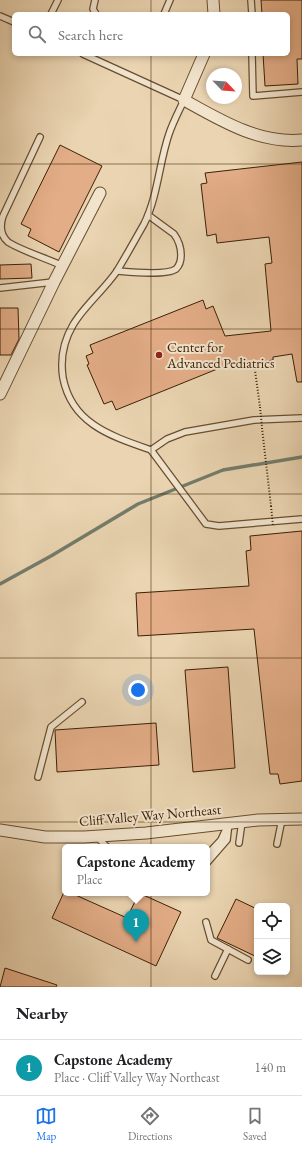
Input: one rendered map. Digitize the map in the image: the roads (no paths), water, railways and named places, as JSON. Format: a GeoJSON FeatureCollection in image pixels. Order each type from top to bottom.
{"type":"FeatureCollection","features":[{"type":"Feature","properties":{"kind":"street"},"geometry":{"type":"LineString","coordinates":[[213,0],[214,12]]}},
{"type":"Feature","properties":{"kind":"street"},"geometry":{"type":"LineString","coordinates":[[203,56],[184,100],[230,124],[254,134],[280,140],[302,140]]}},
{"type":"Feature","properties":{"kind":"street"},"geometry":{"type":"LineString","coordinates":[[0,394],[54,282],[100,192]]}},
{"type":"Feature","properties":{"kind":"street","name":"Cliff Valley Way Northeast"},"geometry":{"type":"LineString","coordinates":[[0,830],[45,837],[96,836],[146,833],[229,823],[302,819]]}},
{"type":"Feature","properties":{"kind":"lane"},"geometry":{"type":"LineString","coordinates":[[52,12],[58,0]]}},
{"type":"Feature","properties":{"kind":"lane"},"geometry":{"type":"LineString","coordinates":[[94,0],[93,9],[95,12]]}},
{"type":"Feature","properties":{"kind":"lane"},"geometry":{"type":"LineString","coordinates":[[165,12],[170,0]]}},
{"type":"Feature","properties":{"kind":"lane"},"geometry":{"type":"LineString","coordinates":[[251,0],[252,12]]}},
{"type":"Feature","properties":{"kind":"lane"},"geometry":{"type":"LineString","coordinates":[[0,16],[12,21]]}},
{"type":"Feature","properties":{"kind":"lane"},"geometry":{"type":"LineString","coordinates":[[88,56],[184,100],[169,134],[148,215],[117,271],[93,302],[79,316],[68,334],[62,354],[63,378],[68,397],[83,417],[103,431],[151,450],[206,524],[219,526],[302,519]]}},
{"type":"Feature","properties":{"kind":"lane"},"geometry":{"type":"LineString","coordinates":[[252,56],[253,96],[302,92]]}},
{"type":"Feature","properties":{"kind":"lane"},"geometry":{"type":"LineString","coordinates":[[40,137],[0,223],[1,231],[7,241],[63,266]]}},
{"type":"Feature","properties":{"kind":"lane"},"geometry":{"type":"LineString","coordinates":[[117,271],[164,272],[174,270],[180,262],[181,249],[177,239],[148,215]]}},
{"type":"Feature","properties":{"kind":"lane"},"geometry":{"type":"LineString","coordinates":[[0,288],[54,282]]}},
{"type":"Feature","properties":{"kind":"lane"},"geometry":{"type":"LineString","coordinates":[[151,450],[167,439],[185,432],[254,420],[302,418]]}},
{"type":"Feature","properties":{"kind":"lane"},"geometry":{"type":"LineString","coordinates":[[38,777],[51,727],[82,702]]}},
{"type":"Feature","properties":{"kind":"lane"},"geometry":{"type":"LineString","coordinates":[[277,844],[282,819]]}},
{"type":"Feature","properties":{"kind":"lane"},"geometry":{"type":"LineString","coordinates":[[239,843],[242,822]]}},
{"type":"Feature","properties":{"kind":"lane"},"geometry":{"type":"LineString","coordinates":[[210,852],[221,840],[229,823]]}},
{"type":"Feature","properties":{"kind":"lane"},"geometry":{"type":"LineString","coordinates":[[210,859],[226,840],[229,823]]}},
{"type":"Feature","properties":{"kind":"lane"},"geometry":{"type":"LineString","coordinates":[[96,836],[103,844]]}},
{"type":"Feature","properties":{"kind":"lane"},"geometry":{"type":"LineString","coordinates":[[206,922],[210,940],[248,960]]}},
{"type":"Feature","properties":{"kind":"lane"},"geometry":{"type":"LineString","coordinates":[[215,976],[228,949]]}},
{"type":"Feature","properties":{"kind":"waterway"},"geometry":{"type":"LineString","coordinates":[[0,584],[51,556],[138,504],[223,470],[302,457]]}},
{"type":"Feature","properties":{"kind":"place","name":"Center for Advanced Pediatrics"},"geometry":{"type":"Point","coordinates":[159,355]}},
{"type":"Feature","properties":{"kind":"place","name":"Capstone Academy"},"geometry":{"type":"Point","coordinates":[136,942]}}]}
